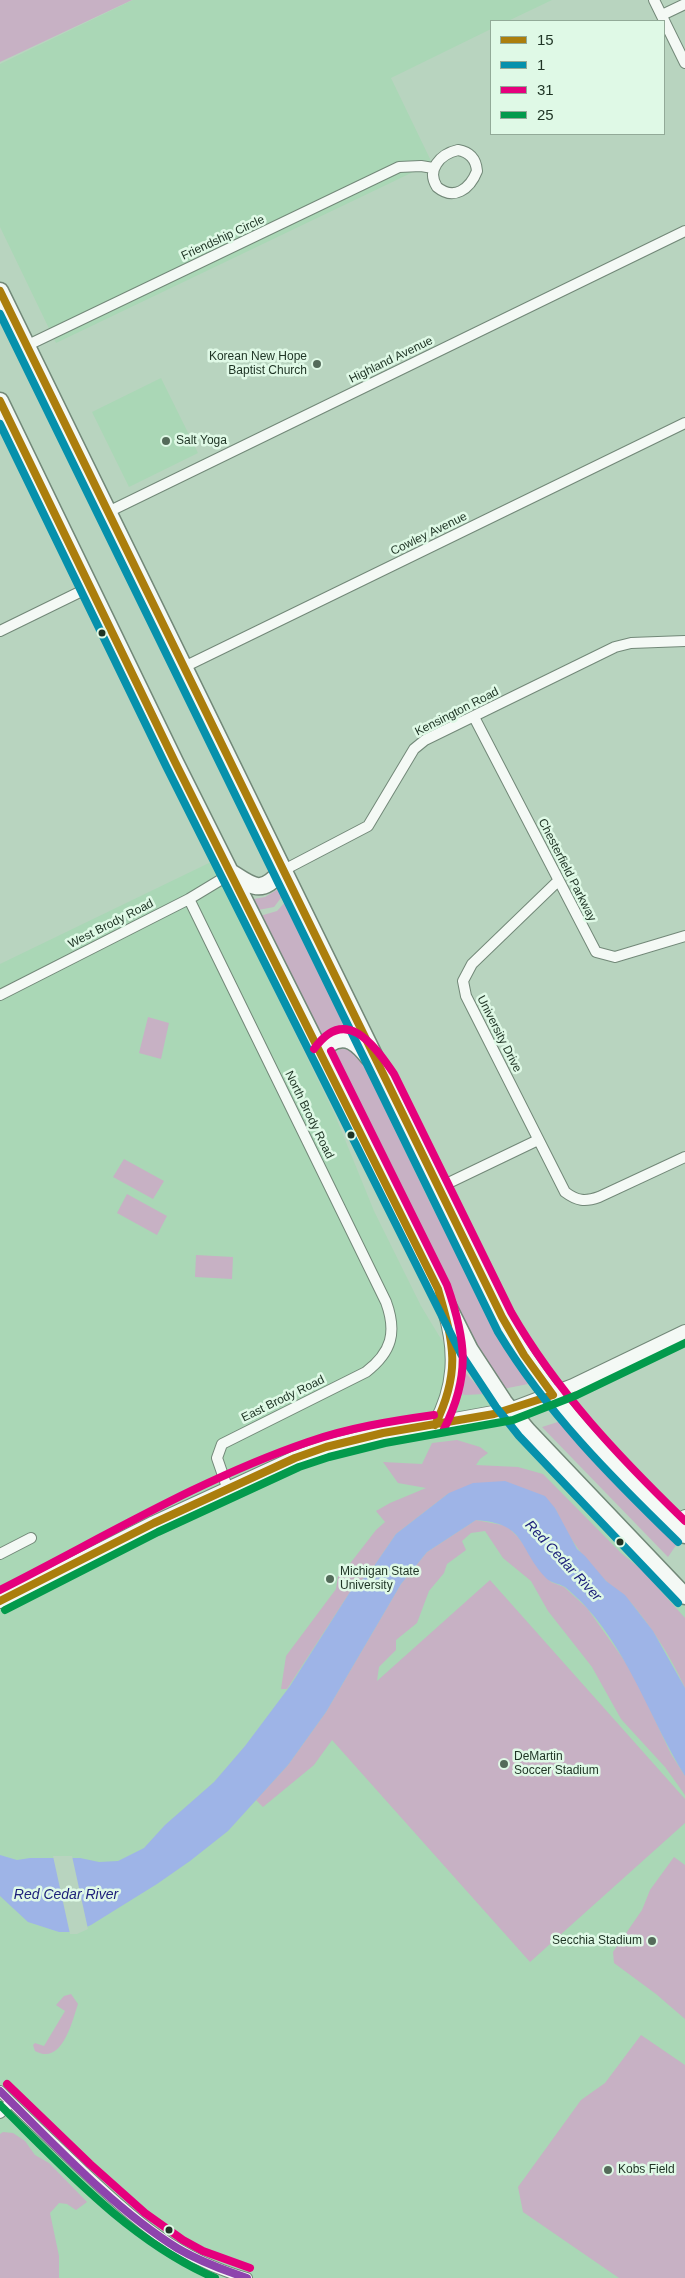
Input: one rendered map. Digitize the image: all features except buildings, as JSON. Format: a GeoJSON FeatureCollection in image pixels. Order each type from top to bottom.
{"type":"FeatureCollection","features":[{"type":"Feature","properties":{"kind":"main road"},"geometry":{"type":"LineString","coordinates":[[0,291],[282,871],[507,1327],[524,1355],[553,1395],[592,1443],[678,1519],[685,1535]]}},
{"type":"Feature","properties":{"kind":"main road"},"geometry":{"type":"LineString","coordinates":[[0,401],[90,587],[470,1350],[510,1410],[527,1430],[685,1596]]}},
{"type":"Feature","properties":{"kind":"main road"},"geometry":{"type":"LineString","coordinates":[[232,873],[250,885],[258,887],[270,883],[282,871]]}},
{"type":"Feature","properties":{"kind":"main road"},"geometry":{"type":"LineString","coordinates":[[322,1055],[331,1042],[339,1039],[351,1040],[359,1046],[385,1078]]}},
{"type":"Feature","properties":{"kind":"street"},"geometry":{"type":"LineString","coordinates":[[654,0],[664,20]]}},
{"type":"Feature","properties":{"kind":"street"},"geometry":{"type":"LineString","coordinates":[[662,15],[685,4]]}},
{"type":"Feature","properties":{"kind":"street"},"geometry":{"type":"LineString","coordinates":[[665,21],[685,63]]}},
{"type":"Feature","properties":{"kind":"street"},"geometry":{"type":"LineString","coordinates":[[458,150],[464,151],[474,158],[477,171],[466,188],[457,194],[452,194],[437,187],[432,175],[433,168],[442,157],[458,150]]}},
{"type":"Feature","properties":{"kind":"street","name":"Friendship Circle"},"geometry":{"type":"LineString","coordinates":[[26,346],[399,168],[421,166],[433,168]]}},
{"type":"Feature","properties":{"kind":"street","name":"Highland Avenue"},"geometry":{"type":"LineString","coordinates":[[108,512],[685,231]]}},
{"type":"Feature","properties":{"kind":"street","name":"Cowley Avenue"},"geometry":{"type":"LineString","coordinates":[[184,667],[685,423]]}},
{"type":"Feature","properties":{"kind":"street"},"geometry":{"type":"LineString","coordinates":[[0,631],[90,587]]}},
{"type":"Feature","properties":{"kind":"street","name":"Kensington Road"},"geometry":{"type":"LineString","coordinates":[[282,871],[368,826],[419,744],[615,648],[631,643],[685,641]]}},
{"type":"Feature","properties":{"kind":"street","name":"Chesterfield Parkway"},"geometry":{"type":"LineString","coordinates":[[474,717],[596,952],[615,957],[685,936]]}},
{"type":"Feature","properties":{"kind":"street","name":"West Brody Road"},"geometry":{"type":"LineString","coordinates":[[0,995],[189,899],[232,873]]}},
{"type":"Feature","properties":{"kind":"street","name":"University Drive"},"geometry":{"type":"LineString","coordinates":[[558,881],[472,964],[463,981],[466,996],[565,1192],[574,1198],[586,1202],[599,1198],[685,1157]]}},
{"type":"Feature","properties":{"kind":"street","name":"North Brody Road"},"geometry":{"type":"LineString","coordinates":[[189,899],[386,1302],[392,1325],[388,1346]]}},
{"type":"Feature","properties":{"kind":"street"},"geometry":{"type":"LineString","coordinates":[[438,1188],[538,1140]]}},
{"type":"Feature","properties":{"kind":"street"},"geometry":{"type":"LineString","coordinates":[[435,1425],[450,1392],[454,1359],[452,1334],[438,1289]]}},
{"type":"Feature","properties":{"kind":"street"},"geometry":{"type":"LineString","coordinates":[[0,1601],[227,1488],[295,1458],[326,1447],[383,1433],[510,1410],[553,1395],[685,1332]]}},
{"type":"Feature","properties":{"kind":"street","name":"East Brody Road"},"geometry":{"type":"LineString","coordinates":[[227,1488],[218,1458],[222,1444],[366,1372],[383,1356],[388,1346]]}},
{"type":"Feature","properties":{"kind":"street"},"geometry":{"type":"LineString","coordinates":[[0,1554],[32,1538]]}},
{"type":"Feature","properties":{"kind":"street"},"geometry":{"type":"LineString","coordinates":[[0,2091],[122,2208],[152,2233],[194,2258],[247,2278]]}},
{"type":"Feature","properties":{"kind":"street"},"geometry":{"type":"LineString","coordinates":[[0,2113],[11,2102]]}},
{"type":"Feature","properties":{"kind":"shaded area"},"geometry":{"type":"Polygon","coordinates":[[[0,0],[132,0],[0,62],[0,0]]]}},
{"type":"Feature","properties":{"kind":"shaded area"},"geometry":{"type":"Polygon","coordinates":[[[133,0],[552,0],[510,20],[490,20],[490,29],[391,78],[432,163],[56,343],[0,227],[0,64],[133,0]]]}},
{"type":"Feature","properties":{"kind":"shaded area"},"geometry":{"type":"Polygon","coordinates":[[[161,378],[198,453],[129,487],[92,412],[161,378]]]}},
{"type":"Feature","properties":{"kind":"shaded area","name":"Michigan State University"},"geometry":{"type":"Polygon","coordinates":[[[211,862],[335,1115],[374,1211],[421,1306],[441,1339],[461,1369],[537,1452],[561,1485],[627,1553],[649,1568],[685,1607],[685,2278],[0,2278],[0,964],[211,862]]]}},
{"type":"Feature","properties":{"kind":"shaded area"},"geometry":{"type":"Polygon","coordinates":[[[280,888],[284,894],[274,907],[258,910],[254,899],[265,897],[280,888]]]}},
{"type":"Feature","properties":{"kind":"shaded area"},"geometry":{"type":"Polygon","coordinates":[[[288,899],[352,1028],[351,1032],[335,1032],[322,1038],[260,916],[277,911],[288,899]]]}},
{"type":"Feature","properties":{"kind":"shaded area"},"geometry":{"type":"Polygon","coordinates":[[[148,1017],[169,1023],[161,1059],[139,1053],[148,1017]]]}},
{"type":"Feature","properties":{"kind":"shaded area"},"geometry":{"type":"Polygon","coordinates":[[[341,1049],[352,1050],[361,1059],[433,1209],[463,1256],[485,1302],[533,1383],[503,1389],[476,1348],[331,1059],[333,1053],[341,1049]]]}},
{"type":"Feature","properties":{"kind":"shaded area"},"geometry":{"type":"Polygon","coordinates":[[[124,1159],[164,1181],[153,1199],[113,1177],[124,1159]]]}},
{"type":"Feature","properties":{"kind":"shaded area"},"geometry":{"type":"Polygon","coordinates":[[[127,1194],[167,1216],[157,1235],[117,1213],[127,1194]]]}},
{"type":"Feature","properties":{"kind":"shaded area"},"geometry":{"type":"Polygon","coordinates":[[[196,1255],[233,1257],[232,1279],[195,1277],[196,1255]]]}},
{"type":"Feature","properties":{"kind":"shaded area"},"geometry":{"type":"Polygon","coordinates":[[[460,1368],[485,1394],[465,1395],[456,1392],[460,1368]]]}},
{"type":"Feature","properties":{"kind":"shaded area"},"geometry":{"type":"Polygon","coordinates":[[[561,1421],[580,1443],[679,1541],[668,1557],[542,1427],[561,1421]]]}},
{"type":"Feature","properties":{"kind":"shaded area"},"geometry":{"type":"Polygon","coordinates":[[[457,1440],[480,1447],[488,1453],[476,1465],[518,1467],[543,1474],[621,1553],[642,1570],[685,1618],[685,1688],[673,1664],[651,1629],[626,1597],[605,1580],[590,1564],[571,1538],[555,1508],[449,1493],[396,1534],[370,1572],[350,1592],[287,1689],[281,1689],[286,1656],[336,1589],[338,1576],[346,1572],[345,1570],[376,1530],[385,1522],[376,1511],[426,1488],[398,1483],[383,1462],[422,1464],[432,1443],[457,1440]]]}},
{"type":"Feature","properties":{"kind":"shaded area","name":"DeMartin Soccer Stadium"},"geometry":{"type":"Polygon","coordinates":[[[476,1520],[507,1526],[518,1537],[551,1582],[564,1587],[587,1608],[624,1660],[638,1684],[671,1754],[685,1776],[685,1795],[665,1767],[621,1719],[592,1667],[548,1611],[531,1581],[503,1558],[485,1531],[471,1533],[462,1541],[466,1550],[447,1564],[444,1573],[429,1591],[417,1623],[396,1640],[396,1650],[379,1667],[377,1681],[490,1580],[685,1799],[685,1823],[530,1962],[332,1740],[314,1765],[263,1807],[256,1800],[288,1765],[326,1712],[401,1584],[427,1552],[476,1520]]]}},
{"type":"Feature","properties":{"kind":"shaded area","name":"Secchia Stadium"},"geometry":{"type":"Polygon","coordinates":[[[674,1857],[685,1865],[685,2019],[656,1994],[614,1963],[613,1952],[642,1910],[650,1890],[674,1857]]]}},
{"type":"Feature","properties":{"kind":"shaded area"},"geometry":{"type":"Polygon","coordinates":[[[71,1994],[78,2004],[64,2040],[52,2053],[44,2054],[35,2051],[33,2045],[35,2043],[44,2046],[65,2011],[56,2005],[64,1996],[71,1994]]]}},
{"type":"Feature","properties":{"kind":"shaded area","name":"Kobs Field"},"geometry":{"type":"Polygon","coordinates":[[[641,2035],[685,2065],[685,2278],[619,2278],[523,2212],[518,2187],[581,2100],[605,2083],[641,2035]]]}},
{"type":"Feature","properties":{"kind":"shaded area"},"geometry":{"type":"Polygon","coordinates":[[[3,2132],[13,2133],[25,2141],[35,2155],[49,2163],[87,2202],[76,2210],[67,2204],[59,2203],[50,2213],[59,2256],[59,2278],[0,2278],[0,2134],[3,2132]]]}},
{"type":"Feature","properties":{"kind":"water","name":"Red Cedar River"},"geometry":{"type":"Polygon","coordinates":[[[505,1481],[545,1496],[555,1508],[577,1549],[606,1581],[625,1595],[653,1631],[685,1688],[685,1776],[616,1647],[587,1608],[565,1587],[549,1581],[545,1577],[513,1532],[504,1526],[492,1522],[476,1520],[427,1552],[401,1584],[326,1712],[288,1765],[228,1831],[157,1884],[91,1925],[76,1932],[59,1932],[28,1922],[0,1896],[0,1855],[17,1860],[30,1858],[80,1858],[99,1862],[118,1861],[144,1848],[165,1825],[214,1782],[245,1746],[290,1686],[350,1592],[370,1572],[396,1534],[449,1493],[473,1483],[505,1481]]]}},
{"type":"Feature","properties":{"kind":"pier"},"geometry":{"type":"Polygon","coordinates":[[[53,1856],[72,1856],[88,1929],[77,1934],[70,1934],[53,1856]]]}},
{"type":"Feature","properties":{"kind":"transit line","name":"15"},"geometry":{"type":"LineString","coordinates":[[0,291],[502,1317],[524,1355],[553,1395],[494,1414],[383,1433],[326,1447],[295,1458],[154,1523],[0,1601]]}},
{"type":"Feature","properties":{"kind":"transit line","name":"1"},"geometry":{"type":"LineString","coordinates":[[0,314],[498,1332],[537,1390],[581,1443],[678,1542]]}},
{"type":"Feature","properties":{"kind":"transit line","name":"15"},"geometry":{"type":"LineString","coordinates":[[0,401],[175,762],[438,1289],[451,1342],[452,1373],[449,1389],[435,1425]]}},
{"type":"Feature","properties":{"kind":"transit line","name":"1"},"geometry":{"type":"LineString","coordinates":[[0,424],[166,766],[461,1354],[496,1407],[519,1436],[678,1603]]}},
{"type":"Feature","properties":{"kind":"transit line","name":"31"},"geometry":{"type":"LineString","coordinates":[[314,1049],[325,1036],[337,1030],[347,1029],[358,1033],[377,1051],[394,1074],[511,1312],[529,1341],[548,1369],[590,1422],[636,1473],[685,1521]]}},
{"type":"Feature","properties":{"kind":"transit line","name":"31"},"geometry":{"type":"LineString","coordinates":[[331,1051],[447,1285],[453,1305],[462,1340],[462,1374],[453,1410],[444,1429]]}},
{"type":"Feature","properties":{"kind":"transit line","name":"25"},"geometry":{"type":"LineString","coordinates":[[5,1610],[158,1532],[299,1467],[329,1457],[385,1443],[513,1420],[577,1395],[685,1343]]}},
{"type":"Feature","properties":{"kind":"transit line","name":"31"},"geometry":{"type":"LineString","coordinates":[[0,1590],[151,1511],[268,1457],[308,1442],[354,1429],[434,1415]]}},
{"type":"Feature","properties":{"kind":"transit line","name":"31"},"geometry":{"type":"LineString","coordinates":[[7,2084],[90,2164],[145,2213],[183,2240],[203,2251],[250,2268]]}},
{"type":"Feature","properties":{"kind":"transit line"},"geometry":{"type":"LineString","coordinates":[[0,2091],[107,2195],[153,2232],[194,2257],[247,2278]]}},
{"type":"Feature","properties":{"kind":"transit line","name":"25"},"geometry":{"type":"LineString","coordinates":[[0,2105],[74,2178],[127,2224],[184,2263],[215,2278]]}},
{"type":"Feature","properties":{"kind":"place","name":"Korean New Hope Baptist Church"},"geometry":{"type":"Point","coordinates":[317,364]}},
{"type":"Feature","properties":{"kind":"place","name":"Salt Yoga"},"geometry":{"type":"Point","coordinates":[166,441]}},
{"type":"Feature","properties":{"kind":"place","name":"Michigan State University"},"geometry":{"type":"Point","coordinates":[330,1579]}},
{"type":"Feature","properties":{"kind":"place","name":"DeMartin Soccer Stadium"},"geometry":{"type":"Point","coordinates":[504,1764]}},
{"type":"Feature","properties":{"kind":"place","name":"Secchia Stadium"},"geometry":{"type":"Point","coordinates":[652,1941]}},
{"type":"Feature","properties":{"kind":"place","name":"Kobs Field"},"geometry":{"type":"Point","coordinates":[608,2170]}}]}
